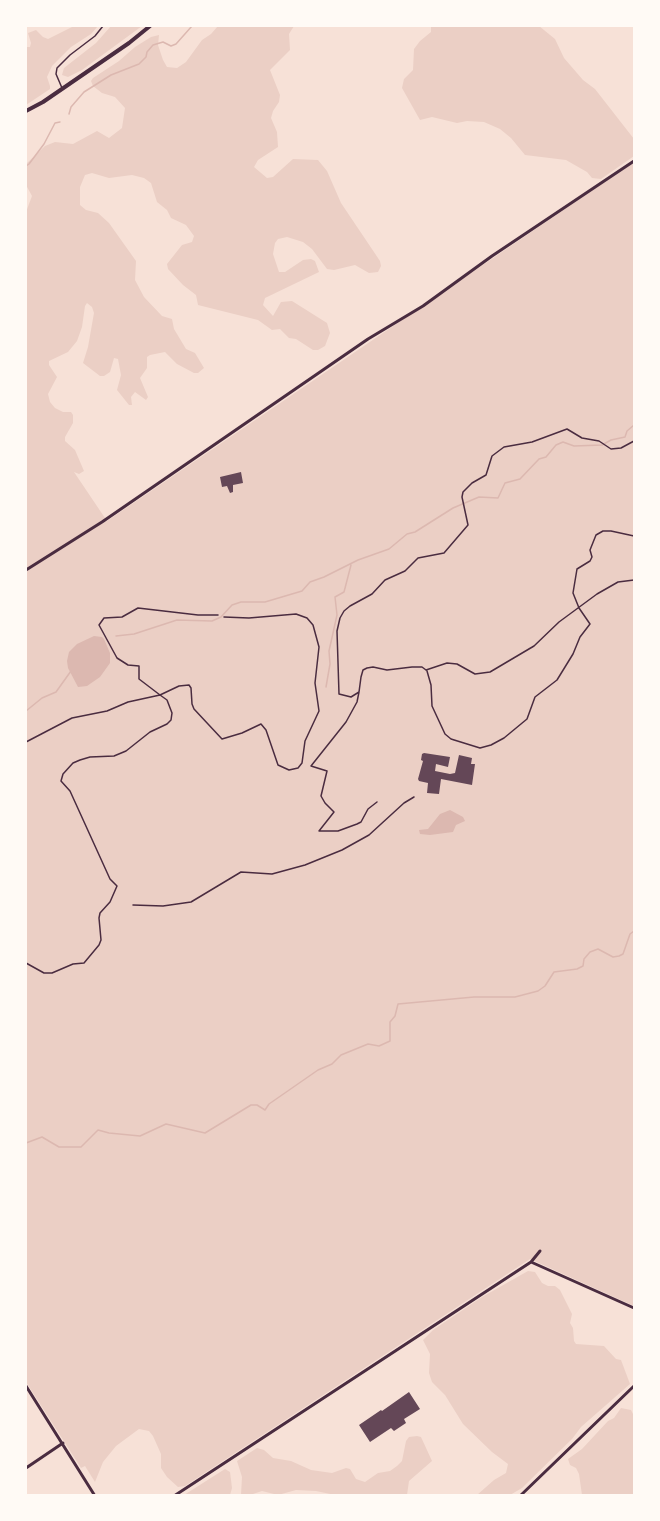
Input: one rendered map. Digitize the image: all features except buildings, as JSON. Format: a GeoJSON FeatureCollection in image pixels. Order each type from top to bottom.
{"type":"FeatureCollection","features":[{"type":"Feature","properties":{"kind":"main road"},"geometry":{"type":"LineString","coordinates":[[26,111],[41,104],[150,26]]}},
{"type":"Feature","properties":{"kind":"street"},"geometry":{"type":"LineString","coordinates":[[26,570],[103,521],[368,339],[423,306],[492,256],[634,161]]}},
{"type":"Feature","properties":{"kind":"street"},"geometry":{"type":"LineString","coordinates":[[174,1496],[531,1262],[540,1251]]}},
{"type":"Feature","properties":{"kind":"street"},"geometry":{"type":"LineString","coordinates":[[531,1262],[634,1308]]}},
{"type":"Feature","properties":{"kind":"street"},"geometry":{"type":"LineString","coordinates":[[26,1386],[95,1496]]}},
{"type":"Feature","properties":{"kind":"street"},"geometry":{"type":"LineString","coordinates":[[520,1496],[634,1386]]}},
{"type":"Feature","properties":{"kind":"street"},"geometry":{"type":"LineString","coordinates":[[26,1468],[63,1443]]}},
{"type":"Feature","properties":{"kind":"lane"},"geometry":{"type":"LineString","coordinates":[[63,88],[56,77],[57,68],[69,55],[95,36],[103,26]]}},
{"type":"Feature","properties":{"kind":"path"},"geometry":{"type":"LineString","coordinates":[[359,692],[351,697],[339,694],[336,635],[340,618],[350,606],[372,594],[385,580],[405,571],[418,558],[444,552],[467,527],[468,519],[462,495],[472,483],[486,476],[492,456],[504,447],[532,442],[567,429],[582,438],[597,440],[611,449],[617,449],[634,441]]}},
{"type":"Feature","properties":{"kind":"path"},"geometry":{"type":"LineString","coordinates":[[426,670],[431,685],[432,706],[445,734],[453,741],[480,748],[504,738],[527,719],[535,697],[553,683],[562,672],[580,637],[590,624],[579,608],[573,593],[574,578],[578,569],[590,561],[592,557],[590,550],[596,535],[603,531],[611,531],[634,536]]}},
{"type":"Feature","properties":{"kind":"path"},"geometry":{"type":"LineString","coordinates":[[377,802],[368,809],[361,822],[338,831],[319,831],[334,812],[321,796],[327,771],[311,766],[346,722],[357,702],[363,670],[373,667],[387,670],[412,667],[426,670],[447,663],[457,664],[475,674],[490,672],[534,646],[559,622],[608,587],[618,582],[634,580]]}},
{"type":"Feature","properties":{"kind":"path"},"geometry":{"type":"LineString","coordinates":[[26,963],[38,972],[52,973],[73,964],[84,963],[99,945],[100,912],[110,902],[117,886],[110,879],[75,801],[70,791],[61,782],[61,778],[73,764],[90,757],[120,754],[171,720],[172,713],[167,700],[139,679],[140,666],[128,665],[117,658],[99,625],[100,622],[107,616],[126,616],[138,608],[218,615]]}},
{"type":"Feature","properties":{"kind":"path"},"geometry":{"type":"LineString","coordinates":[[26,742],[72,718],[107,711],[124,703],[160,695],[179,686],[189,685],[194,709],[222,738],[242,733],[261,724],[266,730],[278,765],[289,770],[300,766],[305,741],[319,711],[315,683],[319,651],[313,625],[307,618],[296,614],[249,618],[224,617]]}},
{"type":"Feature","properties":{"kind":"path"},"geometry":{"type":"LineString","coordinates":[[133,905],[163,906],[191,902],[236,874],[244,872],[273,874],[305,865],[349,847],[369,835],[404,803],[414,797]]}},
{"type":"Feature","properties":{"kind":"shaded area"},"geometry":{"type":"Polygon","coordinates":[[[74,26],[98,26],[91,34],[71,47],[52,66],[47,77],[50,89],[26,105],[26,47],[30,47],[31,43],[28,33],[36,30],[48,39],[74,26]]]}},
{"type":"Feature","properties":{"kind":"shaded area"},"geometry":{"type":"Polygon","coordinates":[[[111,26],[142,26],[82,70],[68,77],[62,75],[64,68],[96,43],[111,26]]]}},
{"type":"Feature","properties":{"kind":"shaded area"},"geometry":{"type":"Polygon","coordinates":[[[218,26],[294,26],[289,34],[290,50],[270,70],[280,95],[271,118],[277,132],[278,147],[258,160],[254,167],[267,178],[273,177],[293,159],[318,160],[327,171],[341,203],[380,261],[381,266],[378,272],[369,273],[355,265],[334,270],[327,269],[312,249],[303,242],[287,237],[278,239],[273,254],[279,272],[285,272],[303,260],[311,259],[315,261],[319,272],[265,298],[263,305],[273,316],[281,302],[292,301],[327,323],[330,333],[325,346],[313,350],[296,339],[289,338],[280,329],[272,330],[258,320],[198,305],[196,295],[168,269],[167,264],[182,245],[192,242],[194,236],[186,225],[171,218],[167,210],[157,202],[151,183],[144,178],[132,175],[109,178],[92,173],[85,175],[80,187],[80,205],[86,210],[98,213],[109,223],[136,261],[135,280],[144,297],[162,316],[172,319],[174,329],[186,349],[195,353],[204,368],[194,373],[177,364],[165,352],[150,355],[147,357],[147,368],[140,378],[148,397],[146,400],[135,392],[131,397],[132,405],[129,405],[117,390],[121,375],[118,359],[114,358],[110,372],[104,376],[100,376],[83,363],[94,313],[92,307],[87,303],[77,341],[68,352],[49,361],[57,377],[48,394],[50,402],[55,408],[63,412],[71,412],[73,415],[73,423],[65,441],[75,450],[84,471],[79,474],[74,472],[107,521],[634,162],[634,1306],[530,1259],[185,1486],[178,1487],[161,1468],[161,1454],[153,1436],[149,1431],[139,1429],[116,1446],[103,1462],[95,1482],[85,1466],[81,1468],[26,1382],[26,212],[32,196],[26,185],[26,164],[45,146],[55,142],[73,144],[97,131],[109,138],[122,128],[125,108],[115,97],[102,93],[93,86],[91,81],[135,47],[159,35],[158,45],[163,60],[167,67],[177,68],[186,62],[202,40],[218,26]]]}},
{"type":"Feature","properties":{"kind":"shaded area"},"geometry":{"type":"Polygon","coordinates":[[[431,26],[539,26],[555,39],[564,58],[583,80],[595,89],[634,139],[634,156],[601,179],[592,178],[587,172],[566,160],[525,155],[500,129],[484,122],[457,123],[432,117],[420,120],[402,88],[404,79],[413,70],[414,49],[431,32],[431,26]]]}},
{"type":"Feature","properties":{"kind":"shaded area"},"geometry":{"type":"Polygon","coordinates":[[[94,636],[104,639],[110,653],[110,663],[100,677],[87,686],[78,687],[68,668],[69,652],[77,644],[94,636]]]}},
{"type":"Feature","properties":{"kind":"shaded area"},"geometry":{"type":"Polygon","coordinates":[[[450,810],[463,817],[465,821],[456,825],[453,832],[420,834],[419,830],[428,829],[440,814],[450,810]]]}},
{"type":"Feature","properties":{"kind":"shaded area"},"geometry":{"type":"Polygon","coordinates":[[[528,1271],[535,1272],[542,1283],[555,1286],[560,1290],[572,1314],[570,1323],[576,1344],[604,1346],[616,1359],[621,1360],[630,1384],[581,1427],[572,1439],[522,1488],[510,1495],[477,1495],[506,1473],[508,1464],[463,1424],[445,1395],[432,1382],[429,1373],[430,1354],[423,1340],[433,1330],[482,1297],[528,1271]]]}},
{"type":"Feature","properties":{"kind":"shaded area"},"geometry":{"type":"Polygon","coordinates":[[[621,1408],[631,1410],[634,1416],[634,1495],[582,1495],[579,1474],[576,1468],[570,1465],[568,1459],[582,1449],[608,1421],[614,1418],[621,1408]]]}},
{"type":"Feature","properties":{"kind":"shaded area"},"geometry":{"type":"Polygon","coordinates":[[[409,1437],[421,1437],[432,1461],[409,1481],[407,1495],[335,1495],[296,1490],[278,1495],[262,1491],[241,1495],[242,1477],[237,1461],[257,1448],[264,1450],[273,1458],[291,1461],[311,1470],[332,1473],[346,1468],[350,1469],[356,1479],[365,1482],[378,1473],[390,1471],[397,1466],[402,1461],[406,1441],[409,1437]]]}},
{"type":"Feature","properties":{"kind":"shaded area"},"geometry":{"type":"Polygon","coordinates":[[[225,1469],[230,1472],[232,1488],[230,1495],[184,1495],[225,1469]]]}},
{"type":"Feature","properties":{"kind":"waterway"},"geometry":{"type":"LineString","coordinates":[[69,114],[71,107],[84,92],[111,75],[139,64],[153,45],[163,42],[171,46],[176,44],[192,26]]}},
{"type":"Feature","properties":{"kind":"waterway"},"geometry":{"type":"LineString","coordinates":[[26,166],[44,144],[55,123],[60,122]]}},
{"type":"Feature","properties":{"kind":"waterway"},"geometry":{"type":"LineString","coordinates":[[116,636],[134,634],[177,620],[212,621],[221,617],[232,605],[241,602],[265,602],[302,591],[310,582],[389,549],[407,534],[415,532],[453,508],[479,497],[498,498],[505,483],[520,479],[539,459],[546,457],[556,445],[563,442],[574,446],[602,445],[625,437],[627,431],[634,425]]}},
{"type":"Feature","properties":{"kind":"waterway"},"geometry":{"type":"LineString","coordinates":[[326,687],[330,664],[329,651],[337,615],[335,597],[344,592],[351,565]]}},
{"type":"Feature","properties":{"kind":"waterway"},"geometry":{"type":"LineString","coordinates":[[26,711],[42,698],[56,692],[71,671]]}},
{"type":"Feature","properties":{"kind":"waterway"},"geometry":{"type":"LineString","coordinates":[[26,1143],[42,1137],[59,1147],[81,1147],[98,1130],[140,1136],[166,1124],[205,1133],[251,1105],[257,1105],[265,1110],[269,1104],[318,1070],[332,1064],[341,1055],[368,1044],[379,1046],[390,1041],[390,1022],[395,1016],[398,1004],[474,997],[515,997],[538,991],[545,986],[554,972],[583,966],[584,959],[590,952],[598,949],[613,957],[623,954],[630,934],[634,931]]}}]}
